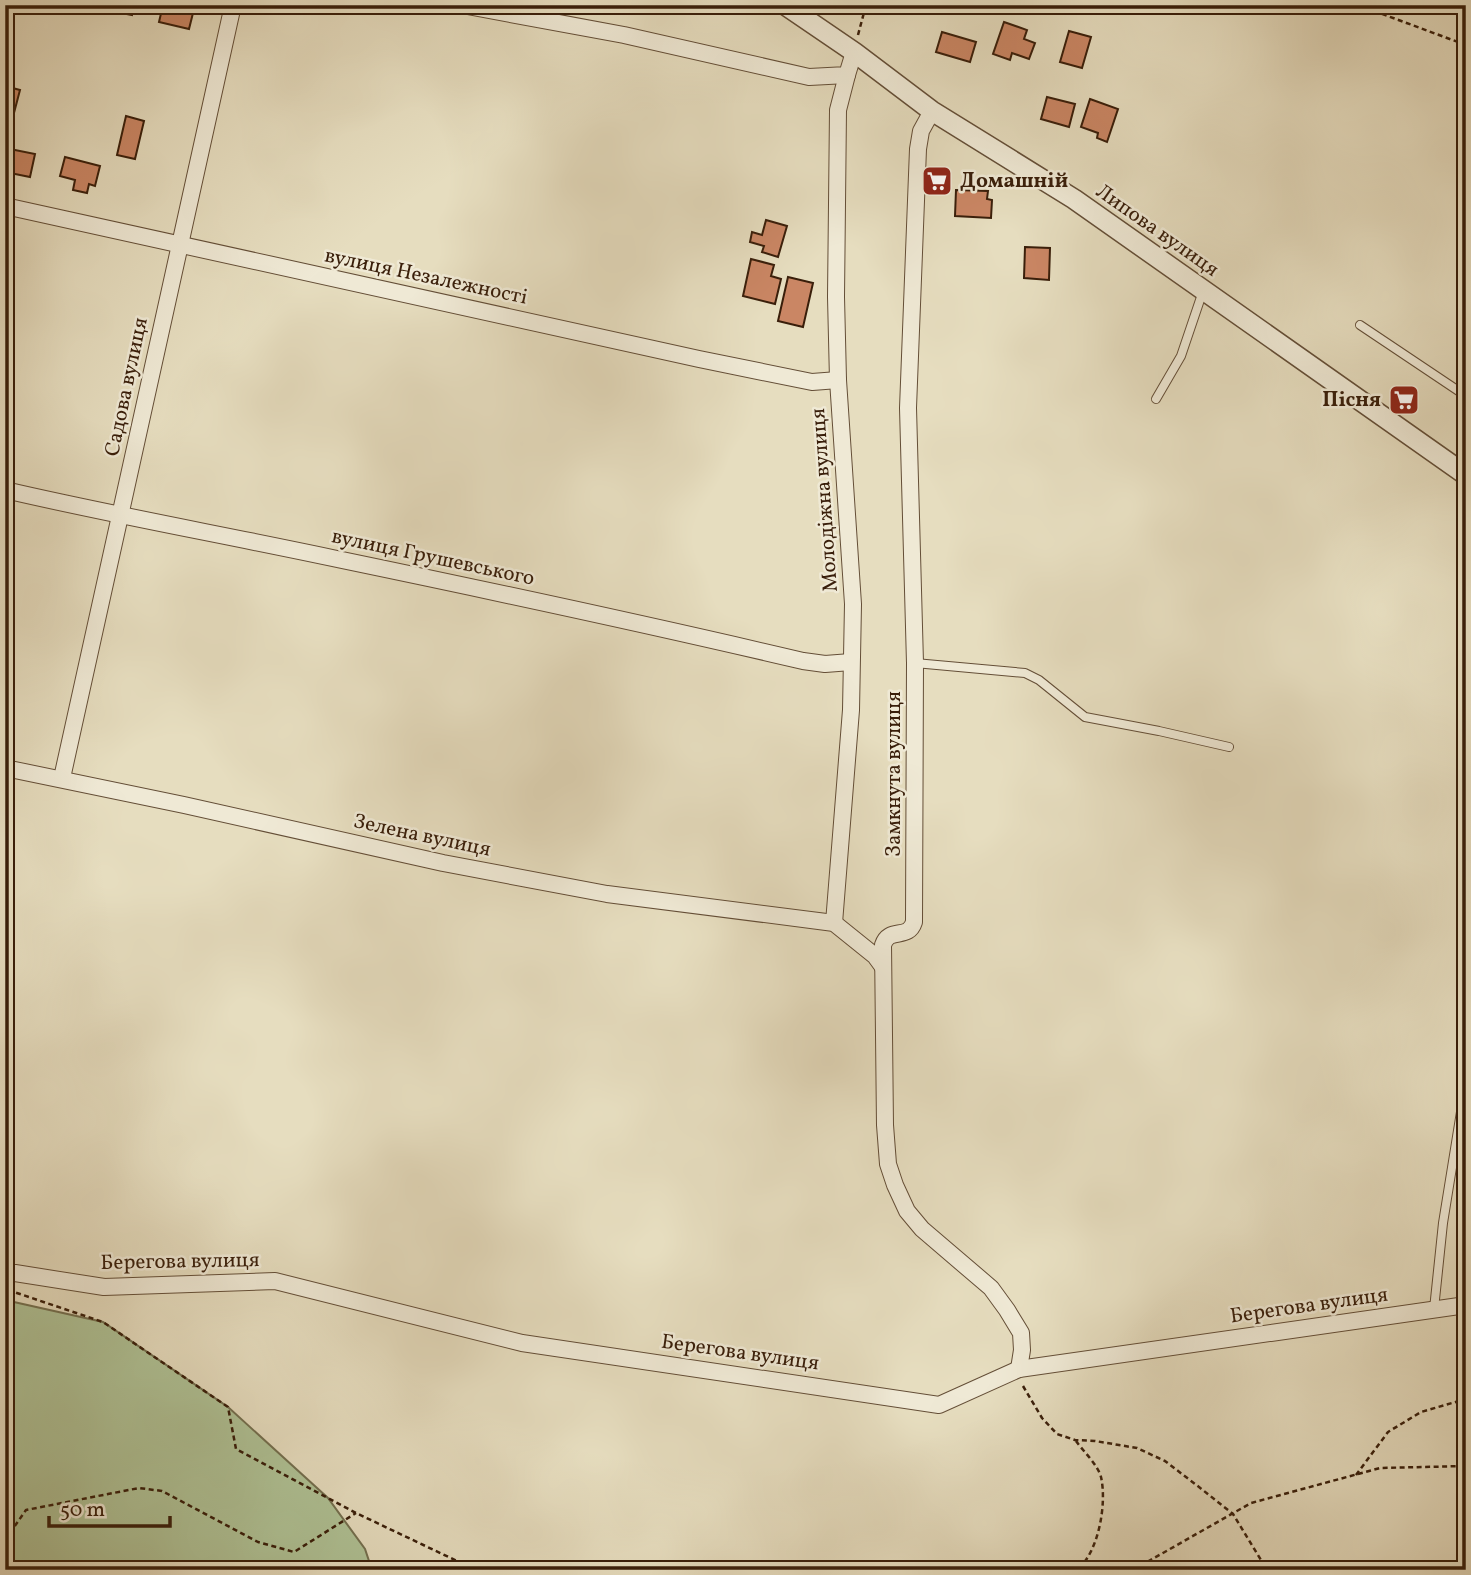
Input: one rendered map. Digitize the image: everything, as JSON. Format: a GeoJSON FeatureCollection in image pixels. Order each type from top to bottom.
{"type":"FeatureCollection","features":[{"type":"Feature","properties":{"kind":"street","name":"Садова вулиця"},"geometry":{"type":"LineString","coordinates":[[62,778],[233,5]]}},
{"type":"Feature","properties":{"kind":"street"},"geometry":{"type":"LineString","coordinates":[[462,5],[611,32],[809,77],[847,75]]}},
{"type":"Feature","properties":{"kind":"street","name":"Липова вулиця"},"geometry":{"type":"LineString","coordinates":[[785,5],[854,52],[932,111],[1074,200],[1466,475]]}},
{"type":"Feature","properties":{"kind":"street","name":"Молодіжна вулиця"},"geometry":{"type":"LineString","coordinates":[[834,923],[851,710],[853,604],[838,380],[835,216],[838,110],[854,52]]}},
{"type":"Feature","properties":{"kind":"street","name":"Замкнута вулиця"},"geometry":{"type":"LineString","coordinates":[[932,111],[921,131],[918,149],[910,326],[909,484],[915,663],[914,922],[907,933],[890,934],[885,939],[885,1125],[888,1164],[907,1211],[922,1229],[991,1288],[1007,1310],[1021,1333],[1019,1369]]}},
{"type":"Feature","properties":{"kind":"street","name":"вулиця Незалежності"},"geometry":{"type":"LineString","coordinates":[[5,206],[794,379],[812,382],[838,380]]}},
{"type":"Feature","properties":{"kind":"street","name":"вулиця Грушевського"},"geometry":{"type":"LineString","coordinates":[[5,490],[585,611],[803,661],[825,664],[851,662]]}},
{"type":"Feature","properties":{"kind":"street","name":"Зелена вулиця"},"geometry":{"type":"LineString","coordinates":[[5,768],[62,778],[443,863],[593,891],[834,923]]}},
{"type":"Feature","properties":{"kind":"street"},"geometry":{"type":"LineString","coordinates":[[834,923],[875,956],[883,967]]}},
{"type":"Feature","properties":{"kind":"street","name":"Берегова вулиця"},"geometry":{"type":"LineString","coordinates":[[5,1273],[104,1287],[275,1281],[522,1343],[939,1405],[1019,1369],[1466,1305]]}},
{"type":"Feature","properties":{"kind":"lane"},"geometry":{"type":"LineString","coordinates":[[1156,399],[1181,356],[1203,291]]}},
{"type":"Feature","properties":{"kind":"lane"},"geometry":{"type":"LineString","coordinates":[[1360,325],[1466,396]]}},
{"type":"Feature","properties":{"kind":"lane"},"geometry":{"type":"LineString","coordinates":[[915,663],[1025,673],[1039,680],[1085,717],[1229,747]]}},
{"type":"Feature","properties":{"kind":"lane"},"geometry":{"type":"LineString","coordinates":[[1434,1309],[1443,1223],[1466,1081]]}},
{"type":"Feature","properties":{"kind":"path"},"geometry":{"type":"LineString","coordinates":[[854,52],[866,5]]}},
{"type":"Feature","properties":{"kind":"path"},"geometry":{"type":"LineString","coordinates":[[1358,5],[1466,45]]}},
{"type":"Feature","properties":{"kind":"path"},"geometry":{"type":"LineString","coordinates":[[5,1289],[103,1322],[228,1407],[236,1449],[356,1513],[476,1570]]}},
{"type":"Feature","properties":{"kind":"path"},"geometry":{"type":"LineString","coordinates":[[1019,1369],[1020,1381],[1042,1418],[1057,1434],[1075,1440],[1137,1448],[1165,1461],[1233,1514],[1266,1570]]}},
{"type":"Feature","properties":{"kind":"path"},"geometry":{"type":"LineString","coordinates":[[1356,1475],[1388,1432],[1421,1412],[1466,1399]]}},
{"type":"Feature","properties":{"kind":"path"},"geometry":{"type":"LineString","coordinates":[[1075,1440],[1101,1475],[1102,1501],[1096,1542],[1077,1570]]}},
{"type":"Feature","properties":{"kind":"path"},"geometry":{"type":"LineString","coordinates":[[1133,1570],[1251,1503],[1380,1468],[1466,1466]]}},
{"type":"Feature","properties":{"kind":"path"},"geometry":{"type":"LineString","coordinates":[[5,1540],[26,1510],[139,1488],[162,1491],[258,1542],[294,1552],[356,1513]]}},
{"type":"Feature","properties":{"kind":"green space"},"geometry":{"type":"Polygon","coordinates":[[[5,1300],[103,1322],[228,1407],[328,1498],[365,1549],[372,1570],[5,1570],[5,1300]]]}},
{"type":"Feature","properties":{"kind":"building"},"geometry":{"type":"Polygon","coordinates":[[[102,5],[134,5],[132,15],[101,9],[102,5]]]}},
{"type":"Feature","properties":{"kind":"building"},"geometry":{"type":"Polygon","coordinates":[[[163,5],[195,5],[189,29],[159,22],[163,5]]]}},
{"type":"Feature","properties":{"kind":"building"},"geometry":{"type":"Polygon","coordinates":[[[1004,22],[1027,30],[1024,39],[1035,43],[1029,59],[1012,53],[1010,60],[993,54],[1004,22]]]}},
{"type":"Feature","properties":{"kind":"building"},"geometry":{"type":"Polygon","coordinates":[[[1069,31],[1091,37],[1082,68],[1060,62],[1069,31]]]}},
{"type":"Feature","properties":{"kind":"building"},"geometry":{"type":"Polygon","coordinates":[[[942,32],[976,42],[970,62],[936,52],[942,32]]]}},
{"type":"Feature","properties":{"kind":"building"},"geometry":{"type":"Polygon","coordinates":[[[5,86],[20,90],[9,132],[5,132],[5,86]]]}},
{"type":"Feature","properties":{"kind":"building"},"geometry":{"type":"Polygon","coordinates":[[[1047,97],[1075,104],[1069,127],[1041,119],[1047,97]]]}},
{"type":"Feature","properties":{"kind":"building"},"geometry":{"type":"Polygon","coordinates":[[[1090,99],[1118,109],[1107,142],[1097,138],[1098,133],[1081,127],[1090,99]]]}},
{"type":"Feature","properties":{"kind":"building"},"geometry":{"type":"Polygon","coordinates":[[[126,116],[144,121],[135,159],[117,155],[126,116]]]}},
{"type":"Feature","properties":{"kind":"building"},"geometry":{"type":"Polygon","coordinates":[[[5,148],[35,154],[30,177],[5,172],[5,148]]]}},
{"type":"Feature","properties":{"kind":"building"},"geometry":{"type":"Polygon","coordinates":[[[65,157],[100,166],[95,186],[89,184],[87,193],[73,190],[75,180],[60,176],[65,157]]]}},
{"type":"Feature","properties":{"kind":"building"},"geometry":{"type":"Polygon","coordinates":[[[956,190],[988,191],[987,199],[992,200],[991,218],[955,216],[956,190]]]}},
{"type":"Feature","properties":{"kind":"building"},"geometry":{"type":"Polygon","coordinates":[[[766,220],[787,226],[778,257],[762,252],[764,246],[750,242],[752,232],[762,235],[766,220]]]}},
{"type":"Feature","properties":{"kind":"building"},"geometry":{"type":"Polygon","coordinates":[[[1025,247],[1050,248],[1049,280],[1024,278],[1025,247]]]}},
{"type":"Feature","properties":{"kind":"building"},"geometry":{"type":"Polygon","coordinates":[[[751,259],[774,265],[771,276],[781,279],[775,304],[743,296],[751,259]]]}},
{"type":"Feature","properties":{"kind":"building"},"geometry":{"type":"Polygon","coordinates":[[[788,277],[813,283],[803,327],[778,321],[788,277]]]}},
{"type":"Feature","properties":{"kind":"place","name":"Домашній"},"geometry":{"type":"Point","coordinates":[937,181]}},
{"type":"Feature","properties":{"kind":"place","name":"Пісня"},"geometry":{"type":"Point","coordinates":[1404,400]}}]}
